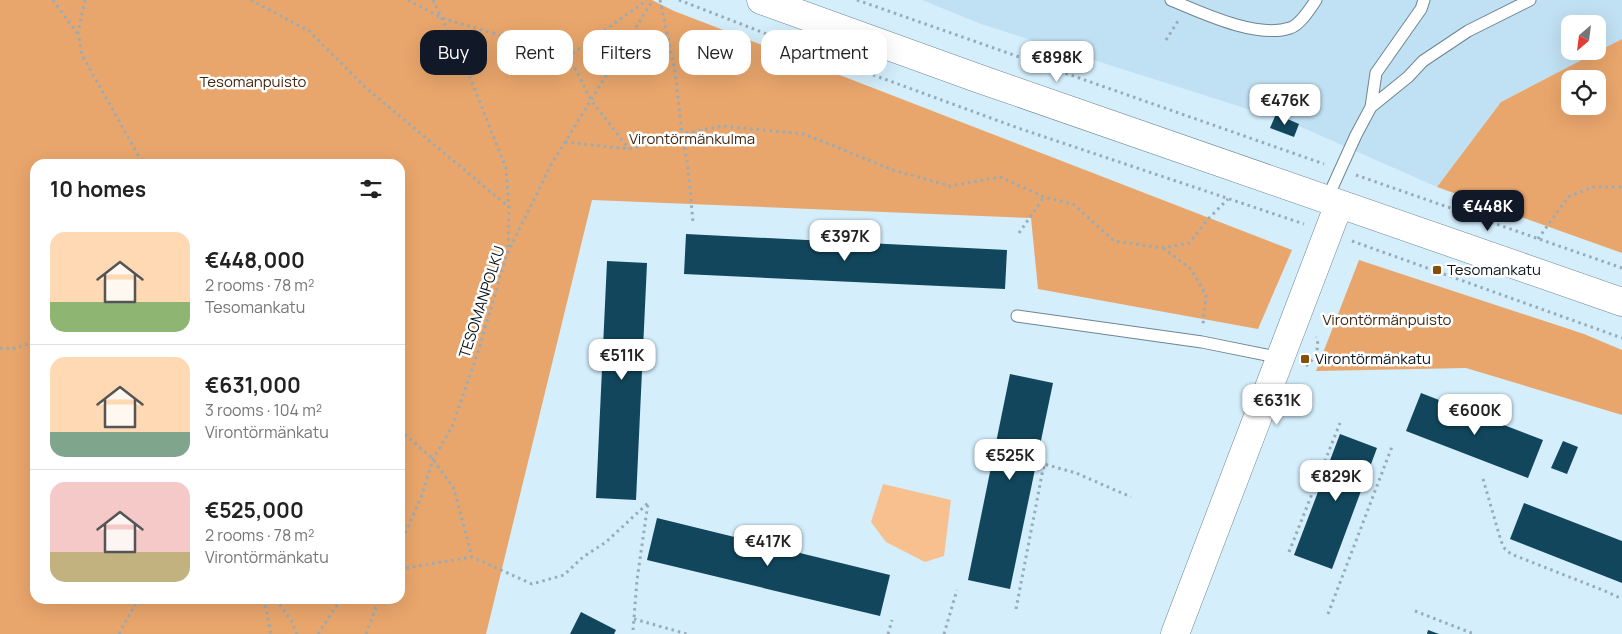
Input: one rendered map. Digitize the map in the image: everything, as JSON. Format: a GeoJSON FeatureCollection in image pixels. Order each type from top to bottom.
{"type":"FeatureCollection","features":[{"type":"Feature","properties":{"kind":"main road"},"geometry":{"type":"LineString","coordinates":[[761,0],[968,75],[1622,302]]}},
{"type":"Feature","properties":{"kind":"main road"},"geometry":{"type":"LineString","coordinates":[[1175,634],[1330,233],[1333,201]]}},
{"type":"Feature","properties":{"kind":"lane"},"geometry":{"type":"LineString","coordinates":[[1171,0],[1218,19],[1265,32],[1292,28],[1307,13],[1316,0]]}},
{"type":"Feature","properties":{"kind":"lane"},"geometry":{"type":"LineString","coordinates":[[1333,201],[1340,170],[1371,107],[1376,73],[1421,8],[1424,0]]}},
{"type":"Feature","properties":{"kind":"lane"},"geometry":{"type":"LineString","coordinates":[[1371,107],[1408,77],[1423,61],[1468,31],[1530,0]]}},
{"type":"Feature","properties":{"kind":"lane"},"geometry":{"type":"LineString","coordinates":[[1017,316],[1202,342],[1281,358]]}},
{"type":"Feature","properties":{"kind":"path"},"geometry":{"type":"LineString","coordinates":[[53,0],[78,33]]}},
{"type":"Feature","properties":{"kind":"path"},"geometry":{"type":"LineString","coordinates":[[85,0],[78,33],[82,55],[140,159]]}},
{"type":"Feature","properties":{"kind":"path"},"geometry":{"type":"LineString","coordinates":[[250,0],[309,31],[367,88],[508,207]]}},
{"type":"Feature","properties":{"kind":"path"},"geometry":{"type":"LineString","coordinates":[[408,0],[442,18],[497,34]]}},
{"type":"Feature","properties":{"kind":"path"},"geometry":{"type":"LineString","coordinates":[[433,0],[469,75],[506,168],[508,254]]}},
{"type":"Feature","properties":{"kind":"path"},"geometry":{"type":"LineString","coordinates":[[573,53],[647,0]]}},
{"type":"Feature","properties":{"kind":"path","name":"TESOMANPOLKU"},"geometry":{"type":"LineString","coordinates":[[405,534],[422,495],[433,459],[452,427],[478,352],[508,254],[552,163],[654,0]]}},
{"type":"Feature","properties":{"kind":"path"},"geometry":{"type":"LineString","coordinates":[[660,0],[675,72],[688,167],[693,222]]}},
{"type":"Feature","properties":{"kind":"path"},"geometry":{"type":"LineString","coordinates":[[679,0],[1018,128],[1390,253],[1622,338]]}},
{"type":"Feature","properties":{"kind":"path"},"geometry":{"type":"LineString","coordinates":[[857,0],[1622,268]]}},
{"type":"Feature","properties":{"kind":"path"},"geometry":{"type":"LineString","coordinates":[[573,64],[591,100],[629,149]]}},
{"type":"Feature","properties":{"kind":"path"},"geometry":{"type":"LineString","coordinates":[[565,142],[629,149],[682,134],[723,126],[804,134],[893,170],[950,186],[1000,177],[1044,197],[1073,204],[1114,241],[1162,248],[1189,243],[1209,218],[1228,199]]}},
{"type":"Feature","properties":{"kind":"path"},"geometry":{"type":"LineString","coordinates":[[1538,239],[1568,196],[1593,187],[1622,188]]}},
{"type":"Feature","properties":{"kind":"path"},"geometry":{"type":"LineString","coordinates":[[1019,233],[1044,197]]}},
{"type":"Feature","properties":{"kind":"path"},"geometry":{"type":"LineString","coordinates":[[1162,248],[1191,269],[1206,295],[1202,342]]}},
{"type":"Feature","properties":{"kind":"path"},"geometry":{"type":"LineString","coordinates":[[0,348],[12,349],[30,344]]}},
{"type":"Feature","properties":{"kind":"path"},"geometry":{"type":"LineString","coordinates":[[1289,552],[1340,423]]}},
{"type":"Feature","properties":{"kind":"path"},"geometry":{"type":"LineString","coordinates":[[405,434],[433,459],[454,489],[472,557]]}},
{"type":"Feature","properties":{"kind":"path"},"geometry":{"type":"LineString","coordinates":[[1328,614],[1393,444]]}},
{"type":"Feature","properties":{"kind":"path"},"geometry":{"type":"LineString","coordinates":[[1016,609],[1044,464],[1076,473],[1131,497]]}},
{"type":"Feature","properties":{"kind":"path"},"geometry":{"type":"LineString","coordinates":[[1484,479],[1505,549],[1511,554],[1622,599]]}},
{"type":"Feature","properties":{"kind":"path"},"geometry":{"type":"LineString","coordinates":[[405,569],[472,557],[532,584],[564,575],[583,557],[606,542],[648,503],[636,580],[633,630]]}},
{"type":"Feature","properties":{"kind":"path"},"geometry":{"type":"LineString","coordinates":[[944,634],[957,590]]}},
{"type":"Feature","properties":{"kind":"path"},"geometry":{"type":"LineString","coordinates":[[119,634],[135,604]]}},
{"type":"Feature","properties":{"kind":"path"},"geometry":{"type":"LineString","coordinates":[[265,604],[271,634]]}},
{"type":"Feature","properties":{"kind":"path"},"geometry":{"type":"LineString","coordinates":[[279,604],[292,622],[297,634]]}},
{"type":"Feature","properties":{"kind":"path"},"geometry":{"type":"LineString","coordinates":[[318,634],[337,604]]}},
{"type":"Feature","properties":{"kind":"path"},"geometry":{"type":"LineString","coordinates":[[366,634],[377,604]]}},
{"type":"Feature","properties":{"kind":"path"},"geometry":{"type":"LineString","coordinates":[[1415,611],[1474,634]]}},
{"type":"Feature","properties":{"kind":"path"},"geometry":{"type":"LineString","coordinates":[[634,619],[687,634]]}},
{"type":"Feature","properties":{"kind":"path"},"geometry":{"type":"LineString","coordinates":[[888,634],[892,620]]}},
{"type":"Feature","properties":{"kind":"shaded area"},"geometry":{"type":"Polygon","coordinates":[[[922,0],[1622,0],[1622,39],[1606,47],[1606,15],[1561,15],[1561,60],[1582,60],[1501,102],[1437,187],[1292,123],[981,24],[922,0]]]}},
{"type":"Feature","properties":{"kind":"shaded area"},"geometry":{"type":"Polygon","coordinates":[[[883,484],[951,500],[944,556],[925,562],[886,542],[871,522],[883,484]]]}},
{"type":"Feature","properties":{"kind":"green space"},"geometry":{"type":"Polygon","coordinates":[[[0,0],[652,0],[674,11],[723,30],[679,30],[679,75],[751,75],[751,41],[761,45],[761,75],[839,75],[1292,250],[1258,329],[1038,289],[1031,218],[592,200],[486,634],[0,634],[0,0]]]}},
{"type":"Feature","properties":{"kind":"green space"},"geometry":{"type":"Polygon","coordinates":[[[1622,39],[1622,253],[1437,187],[1501,102],[1561,71],[1561,115],[1606,115],[1606,70],[1562,70],[1582,60],[1606,60],[1606,47],[1622,39]]]}},
{"type":"Feature","properties":{"kind":"green space","name":"Virontörmänpuisto"},"geometry":{"type":"Polygon","coordinates":[[[1359,260],[1584,334],[1622,350],[1622,415],[1466,368],[1316,371],[1359,260]]]}},
{"type":"Feature","properties":{"kind":"building"},"geometry":{"type":"Polygon","coordinates":[[[1276,114],[1299,124],[1294,137],[1270,128],[1276,114]]]}},
{"type":"Feature","properties":{"kind":"building"},"geometry":{"type":"Polygon","coordinates":[[[686,234],[1007,250],[1005,289],[684,274],[686,234]]]}},
{"type":"Feature","properties":{"kind":"building"},"geometry":{"type":"Polygon","coordinates":[[[607,261],[647,263],[636,500],[596,498],[607,261]]]}},
{"type":"Feature","properties":{"kind":"building"},"geometry":{"type":"Polygon","coordinates":[[[1010,374],[1053,383],[1010,589],[968,580],[1010,374]]]}},
{"type":"Feature","properties":{"kind":"building"},"geometry":{"type":"Polygon","coordinates":[[[1421,393],[1543,440],[1528,478],[1406,431],[1421,393]]]}},
{"type":"Feature","properties":{"kind":"building"},"geometry":{"type":"Polygon","coordinates":[[[1340,434],[1377,448],[1332,569],[1294,555],[1340,434]]]}},
{"type":"Feature","properties":{"kind":"building"},"geometry":{"type":"Polygon","coordinates":[[[1563,441],[1578,447],[1567,474],[1551,468],[1563,441]]]}},
{"type":"Feature","properties":{"kind":"building"},"geometry":{"type":"Polygon","coordinates":[[[1524,503],[1622,541],[1622,583],[1510,539],[1524,503]]]}},
{"type":"Feature","properties":{"kind":"building"},"geometry":{"type":"Polygon","coordinates":[[[657,518],[890,575],[880,616],[647,560],[657,518]]]}},
{"type":"Feature","properties":{"kind":"building"},"geometry":{"type":"Polygon","coordinates":[[[581,612],[616,630],[614,634],[570,634],[581,612]]]}},
{"type":"Feature","properties":{"kind":"building"},"geometry":{"type":"Polygon","coordinates":[[[1428,630],[1439,634],[1427,634],[1428,630]]]}},
{"type":"Feature","properties":{"kind":"place","name":"Tesomankatu"},"geometry":{"type":"Point","coordinates":[1437,270]}},
{"type":"Feature","properties":{"kind":"place","name":"Virontörmänkatu"},"geometry":{"type":"Point","coordinates":[1305,359]}},
{"type":"Feature","properties":{"kind":"park label","name":"Tesomanpuisto"},"geometry":{"type":"Point","coordinates":[253,82]}},
{"type":"Feature","properties":{"kind":"park label","name":"Virontörmänkulma"},"geometry":{"type":"Point","coordinates":[692,139]}}]}
